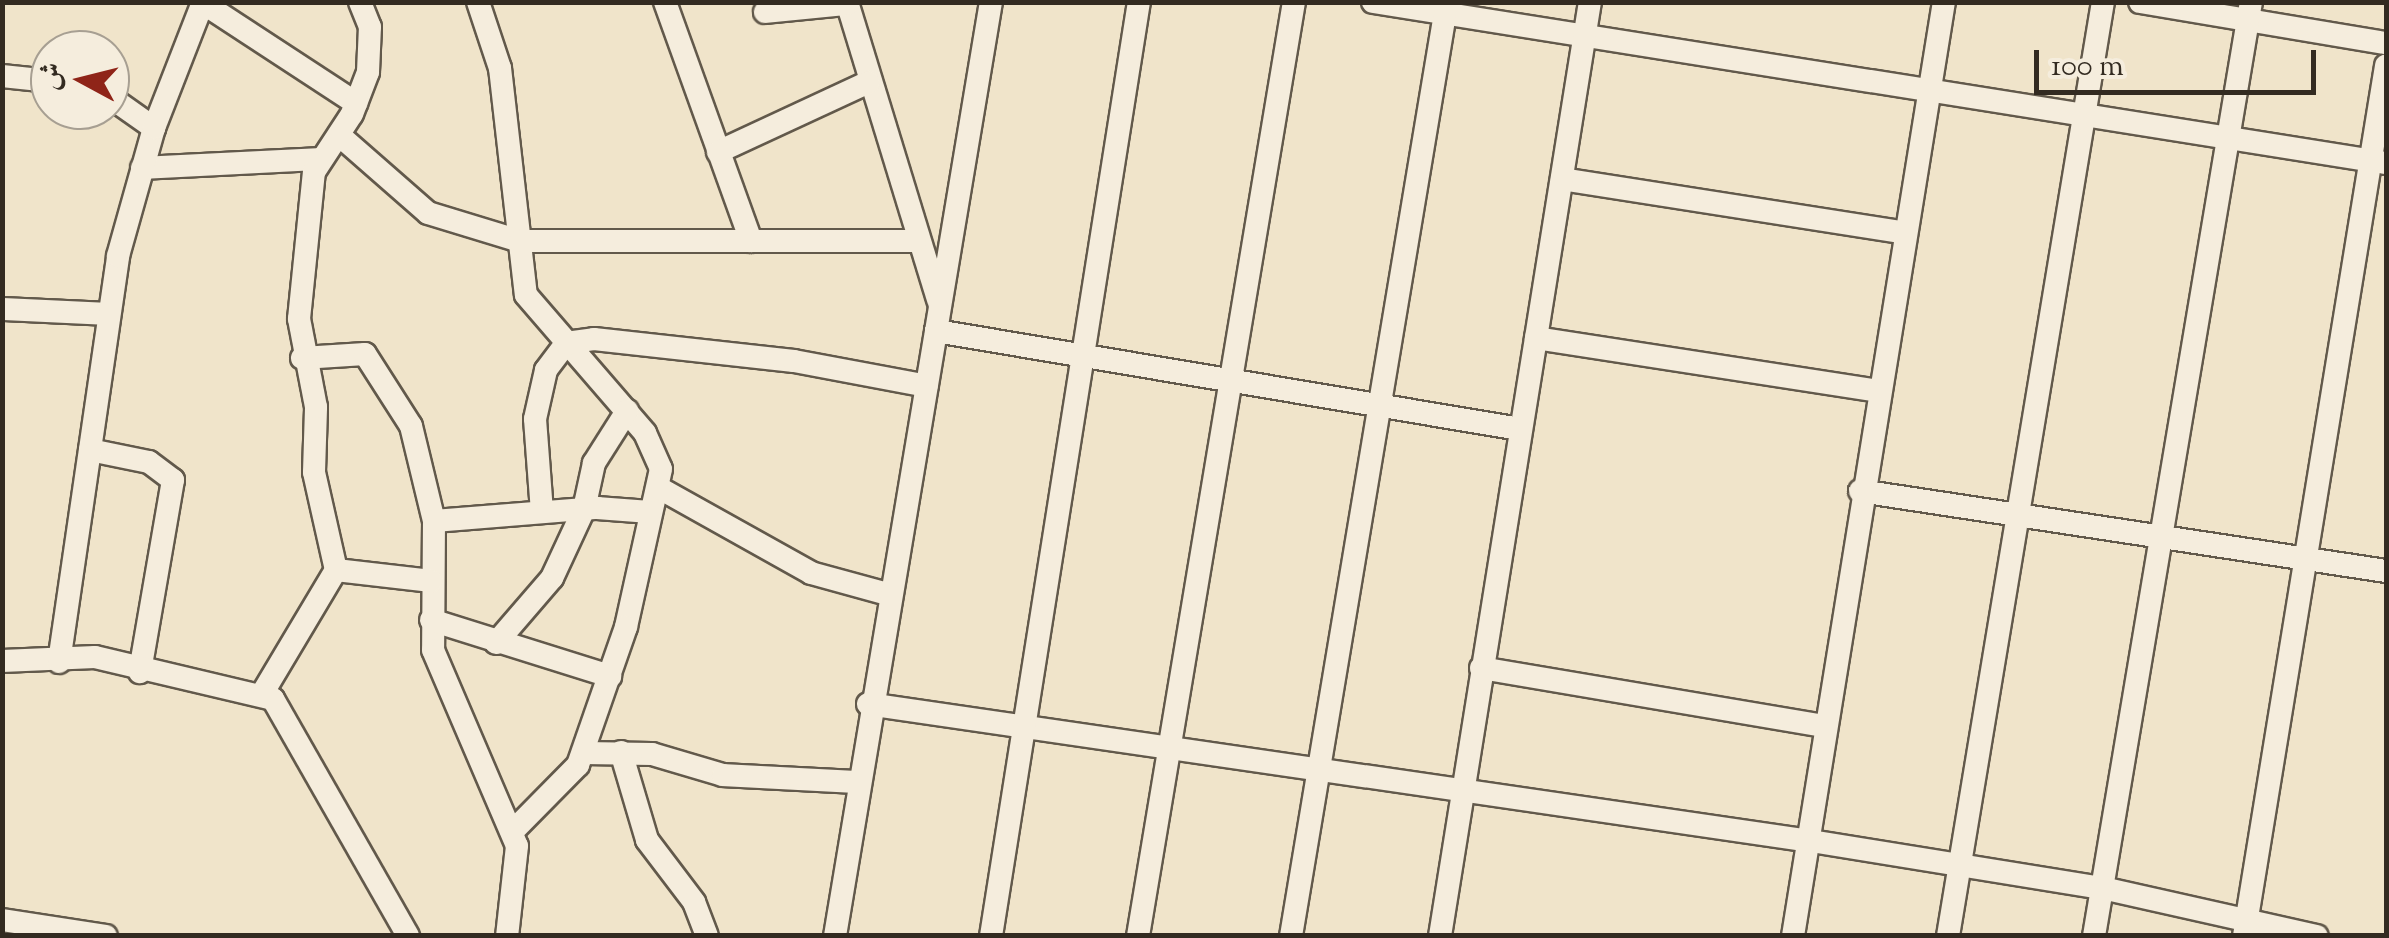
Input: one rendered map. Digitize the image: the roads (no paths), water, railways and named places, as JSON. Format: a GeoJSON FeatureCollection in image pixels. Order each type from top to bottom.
{"type":"FeatureCollection","features":[{"type":"Feature","properties":{"kind":"street"},"geometry":{"type":"LineString","coordinates":[[262,694],[336,570],[299,319],[321,159],[356,102],[372,50],[360,2]]}},
{"type":"Feature","properties":{"kind":"street"},"geometry":{"type":"LineString","coordinates":[[478,2],[500,68],[520,242],[532,307],[627,411],[656,450],[661,489],[650,512],[610,676],[583,753],[567,780],[512,831]]}},
{"type":"Feature","properties":{"kind":"street"},"geometry":{"type":"LineString","coordinates":[[665,2],[751,242]]}},
{"type":"Feature","properties":{"kind":"street"},"geometry":{"type":"LineString","coordinates":[[835,936],[868,704],[927,386],[991,2]]}},
{"type":"Feature","properties":{"kind":"street"},"geometry":{"type":"LineString","coordinates":[[991,936],[1019,732],[1139,2]]}},
{"type":"Feature","properties":{"kind":"street"},"geometry":{"type":"LineString","coordinates":[[1138,936],[1294,2]]}},
{"type":"Feature","properties":{"kind":"street"},"geometry":{"type":"LineString","coordinates":[[1373,2],[1446,9],[1930,94],[2082,113],[2379,162]]}},
{"type":"Feature","properties":{"kind":"street"},"geometry":{"type":"LineString","coordinates":[[1440,936],[1460,786],[1590,2]]}},
{"type":"Feature","properties":{"kind":"street"},"geometry":{"type":"LineString","coordinates":[[1793,936],[1860,491],[1944,2]]}},
{"type":"Feature","properties":{"kind":"street"},"geometry":{"type":"LineString","coordinates":[[1948,936],[2103,2]]}},
{"type":"Feature","properties":{"kind":"street"},"geometry":{"type":"LineString","coordinates":[[2140,2],[2249,12],[2386,44]]}},
{"type":"Feature","properties":{"kind":"street"},"geometry":{"type":"LineString","coordinates":[[59,662],[109,314],[154,128],[203,3],[356,102]]}},
{"type":"Feature","properties":{"kind":"street"},"geometry":{"type":"LineString","coordinates":[[765,12],[847,3],[915,241],[939,302]]}},
{"type":"Feature","properties":{"kind":"street"},"geometry":{"type":"LineString","coordinates":[[1291,936],[1375,407],[1446,9]]}},
{"type":"Feature","properties":{"kind":"street"},"geometry":{"type":"LineString","coordinates":[[2094,936],[2249,12]]}},
{"type":"Feature","properties":{"kind":"street"},"geometry":{"type":"LineString","coordinates":[[2245,929],[2379,162],[2386,66]]}},
{"type":"Feature","properties":{"kind":"street"},"geometry":{"type":"LineString","coordinates":[[2,76],[30,80]]}},
{"type":"Feature","properties":{"kind":"street"},"geometry":{"type":"LineString","coordinates":[[718,152],[869,82]]}},
{"type":"Feature","properties":{"kind":"street"},"geometry":{"type":"LineString","coordinates":[[130,111],[154,128]]}},
{"type":"Feature","properties":{"kind":"street"},"geometry":{"type":"LineString","coordinates":[[339,135],[416,206],[520,242],[915,241]]}},
{"type":"Feature","properties":{"kind":"street"},"geometry":{"type":"LineString","coordinates":[[142,168],[321,159]]}},
{"type":"Feature","properties":{"kind":"street"},"geometry":{"type":"LineString","coordinates":[[1562,179],[1905,233]]}},
{"type":"Feature","properties":{"kind":"street"},"geometry":{"type":"LineString","coordinates":[[2,309],[109,314]]}},
{"type":"Feature","properties":{"kind":"street"},"geometry":{"type":"LineString","coordinates":[[936,330],[1082,359],[1520,429]]}},
{"type":"Feature","properties":{"kind":"street"},"geometry":{"type":"LineString","coordinates":[[542,512],[535,419],[546,370],[566,343],[594,338],[794,361],[927,386]]}},
{"type":"Feature","properties":{"kind":"street"},"geometry":{"type":"LineString","coordinates":[[1536,338],[1877,391]]}},
{"type":"Feature","properties":{"kind":"street"},"geometry":{"type":"LineString","coordinates":[[302,358],[351,352],[374,363],[412,426],[434,521],[431,620],[442,676],[512,831],[518,878],[508,936]]}},
{"type":"Feature","properties":{"kind":"street"},"geometry":{"type":"LineString","coordinates":[[496,643],[552,578],[584,509],[594,463],[627,411]]}},
{"type":"Feature","properties":{"kind":"street"},"geometry":{"type":"LineString","coordinates":[[90,450],[149,462],[173,480],[140,672]]}},
{"type":"Feature","properties":{"kind":"street"},"geometry":{"type":"LineString","coordinates":[[661,489],[811,573],[887,594]]}},
{"type":"Feature","properties":{"kind":"street"},"geometry":{"type":"LineString","coordinates":[[1860,491],[2386,571]]}},
{"type":"Feature","properties":{"kind":"street"},"geometry":{"type":"LineString","coordinates":[[434,521],[584,509],[650,512]]}},
{"type":"Feature","properties":{"kind":"street"},"geometry":{"type":"LineString","coordinates":[[336,570],[431,581]]}},
{"type":"Feature","properties":{"kind":"street"},"geometry":{"type":"LineString","coordinates":[[431,620],[610,676]]}},
{"type":"Feature","properties":{"kind":"street"},"geometry":{"type":"LineString","coordinates":[[3,664],[95,658],[140,672],[262,694],[296,727],[408,936]]}},
{"type":"Feature","properties":{"kind":"street"},"geometry":{"type":"LineString","coordinates":[[1481,668],[1823,726]]}},
{"type":"Feature","properties":{"kind":"street"},"geometry":{"type":"LineString","coordinates":[[868,704],[1019,732],[1319,764],[1810,841],[2102,888],[2245,929],[2317,936]]}},
{"type":"Feature","properties":{"kind":"street"},"geometry":{"type":"LineString","coordinates":[[583,753],[622,752],[724,775],[855,782]]}},
{"type":"Feature","properties":{"kind":"street"},"geometry":{"type":"LineString","coordinates":[[622,752],[646,840],[694,902],[707,936]]}},
{"type":"Feature","properties":{"kind":"street"},"geometry":{"type":"LineString","coordinates":[[2,920],[96,934]]}}]}
